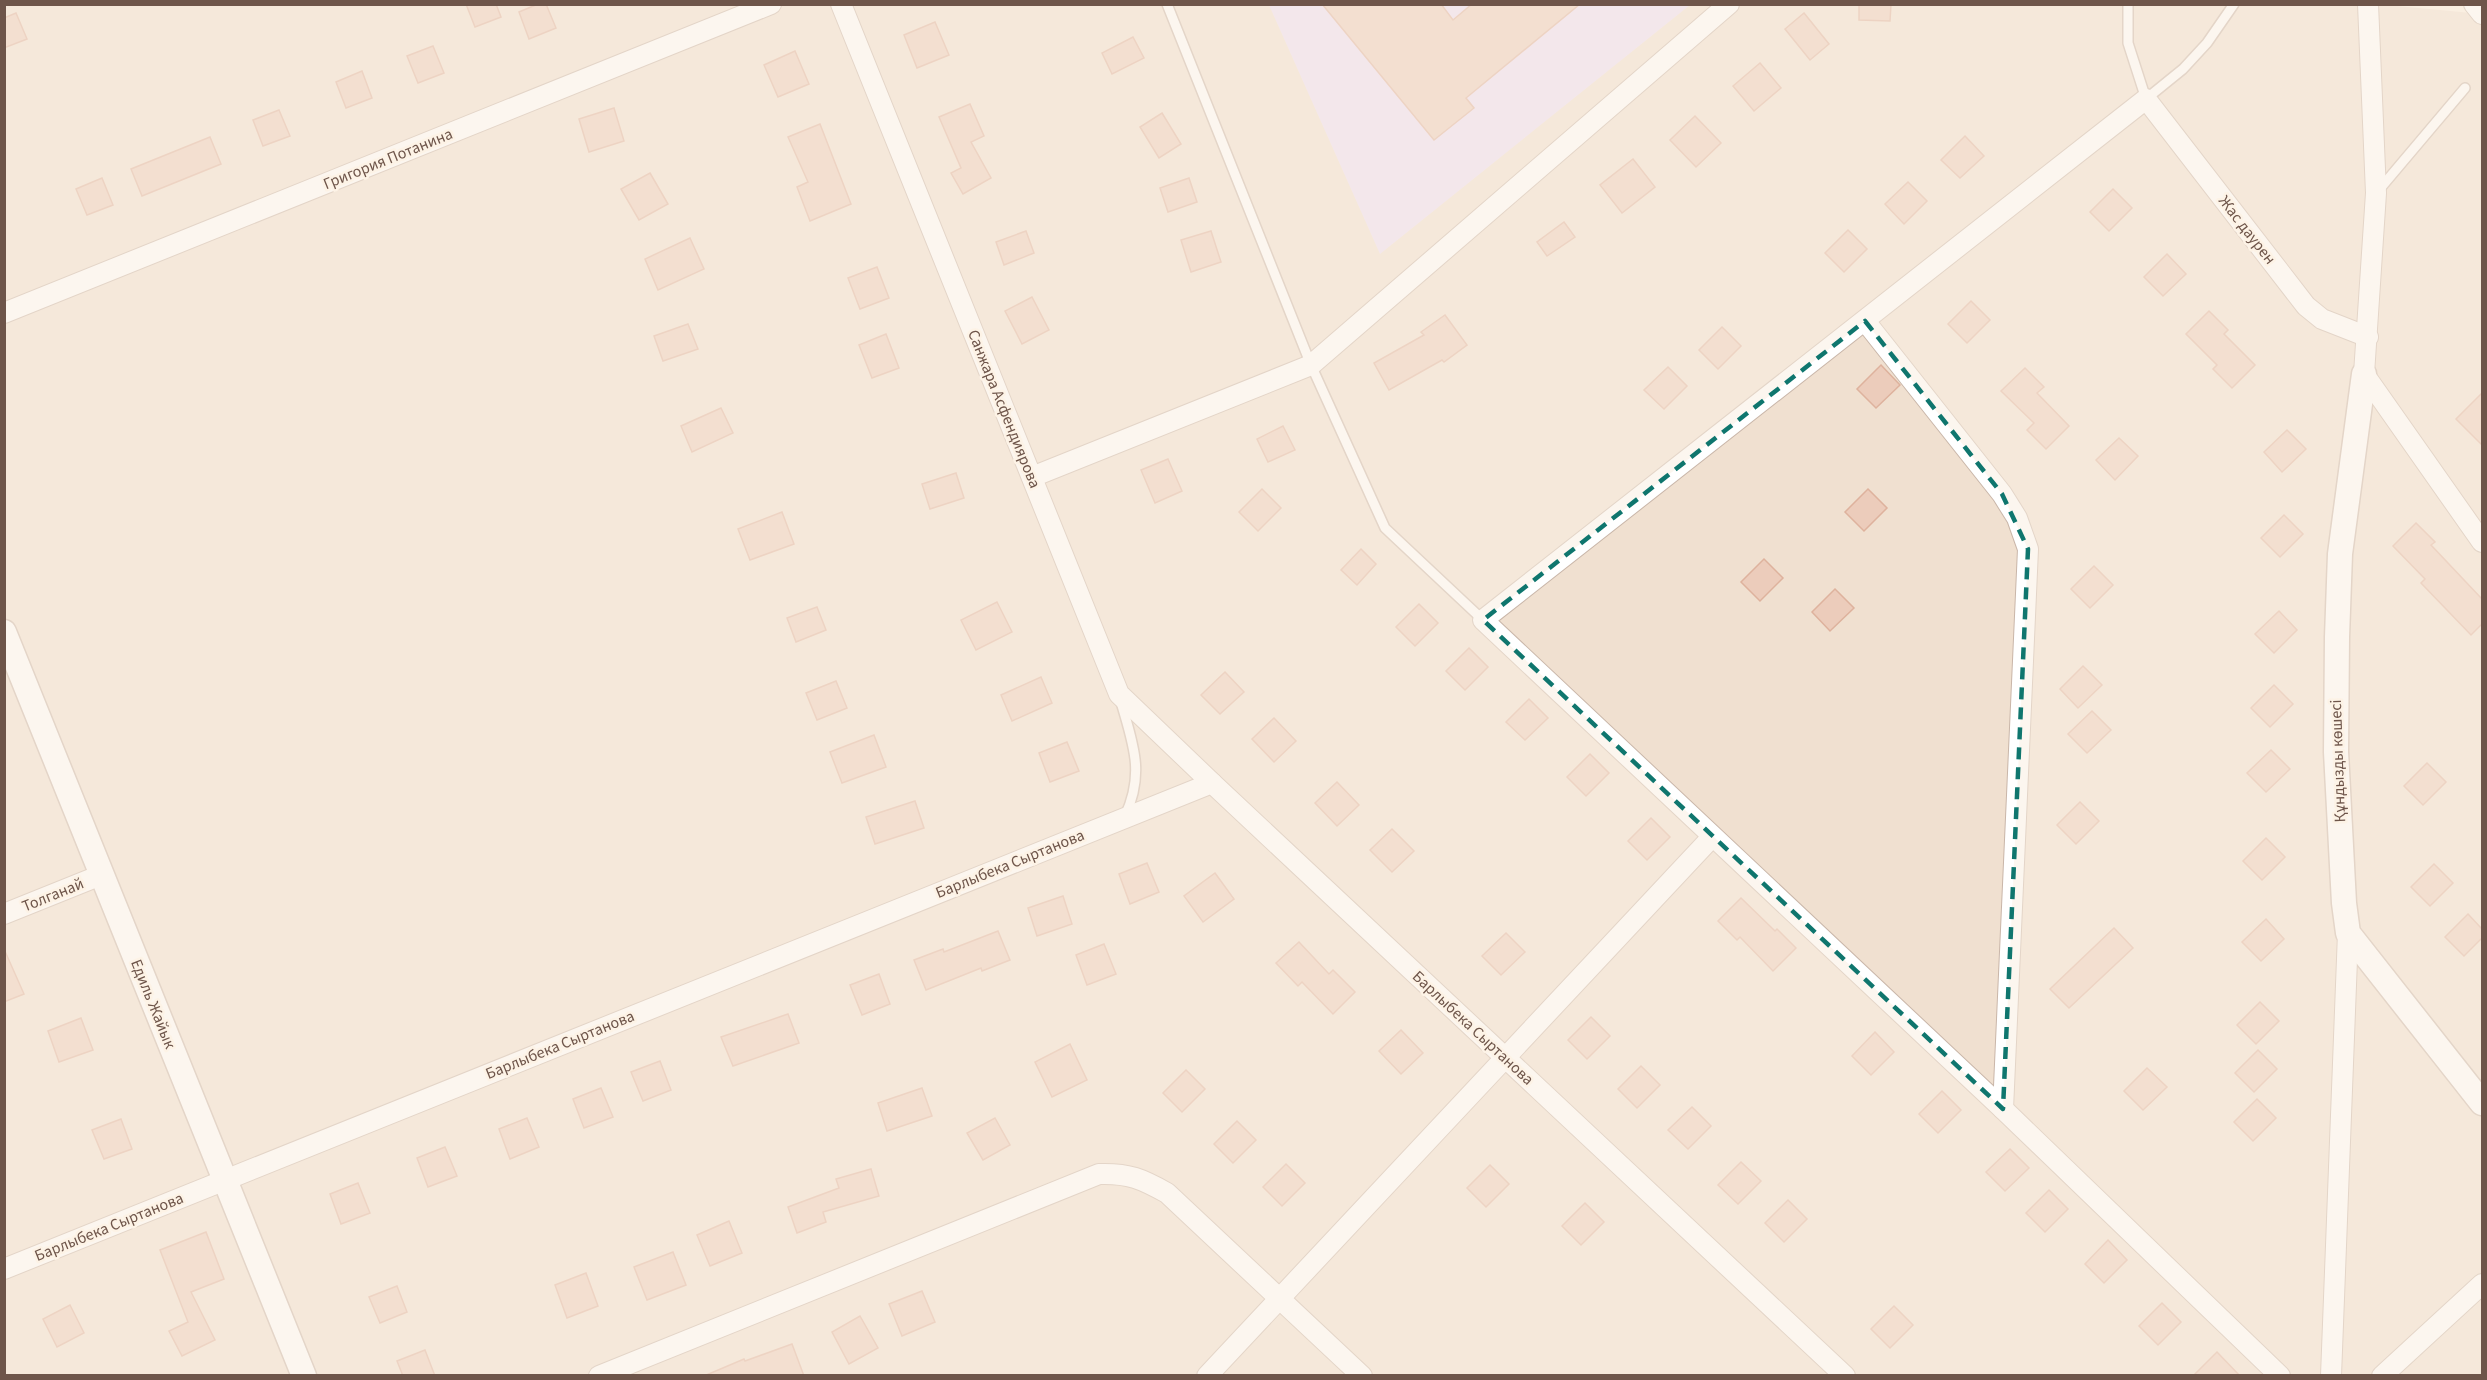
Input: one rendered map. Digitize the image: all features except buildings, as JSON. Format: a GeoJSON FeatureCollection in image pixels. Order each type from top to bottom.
{"type":"FeatureCollection","features":[{"type":"Feature","properties":{"kind":"street","name":"Григория Потанина"},"geometry":{"type":"LineString","coordinates":[[4,313],[771,4]]}},
{"type":"Feature","properties":{"kind":"street","name":"Санжара Асфендиярова"},"geometry":{"type":"LineString","coordinates":[[841,4],[1119,694],[1212,783]]}},
{"type":"Feature","properties":{"kind":"street"},"geometry":{"type":"LineString","coordinates":[[1032,477],[1311,366],[1729,4]]}},
{"type":"Feature","properties":{"kind":"street"},"geometry":{"type":"LineString","coordinates":[[2368,4],[2376,193],[2364,374],[2482,542]]}},
{"type":"Feature","properties":{"kind":"street"},"geometry":{"type":"LineString","coordinates":[[2474,4],[2482,14]]}},
{"type":"Feature","properties":{"kind":"street"},"geometry":{"type":"LineString","coordinates":[[2146,99],[1483,620],[2003,1109],[2280,1376]]}},
{"type":"Feature","properties":{"kind":"street","name":"Жас даурен"},"geometry":{"type":"LineString","coordinates":[[2146,99],[2306,306],[2322,319],[2368,337]]}},
{"type":"Feature","properties":{"kind":"street"},"geometry":{"type":"LineString","coordinates":[[1865,321],[2002,494],[2018,518],[2028,549],[2003,1109]]}},
{"type":"Feature","properties":{"kind":"street","name":"Құндызды көшесі"},"geometry":{"type":"LineString","coordinates":[[2348,933],[2344,903],[2336,752],[2337,637],[2340,554],[2364,374]]}},
{"type":"Feature","properties":{"kind":"street","name":"Едиль Жайык"},"geometry":{"type":"LineString","coordinates":[[4,632],[303,1376]]}},
{"type":"Feature","properties":{"kind":"street","name":"Барлыбека Сыртанова"},"geometry":{"type":"LineString","coordinates":[[4,1269],[1212,783],[1845,1376]]}},
{"type":"Feature","properties":{"kind":"street"},"geometry":{"type":"LineString","coordinates":[[1208,1376],[1712,837]]}},
{"type":"Feature","properties":{"kind":"street","name":"Толганай"},"geometry":{"type":"LineString","coordinates":[[4,914],[101,875]]}},
{"type":"Feature","properties":{"kind":"street"},"geometry":{"type":"LineString","coordinates":[[2348,933],[2482,1103]]}},
{"type":"Feature","properties":{"kind":"street"},"geometry":{"type":"LineString","coordinates":[[2331,1376],[2348,933]]}},
{"type":"Feature","properties":{"kind":"street"},"geometry":{"type":"LineString","coordinates":[[599,1376],[1099,1174],[1120,1173],[1142,1179],[1167,1193],[1362,1376]]}},
{"type":"Feature","properties":{"kind":"street"},"geometry":{"type":"LineString","coordinates":[[2382,1376],[2482,1284]]}},
{"type":"Feature","properties":{"kind":"lane"},"geometry":{"type":"LineString","coordinates":[[1167,4],[1311,366],[1385,528],[1483,620]]}},
{"type":"Feature","properties":{"kind":"lane"},"geometry":{"type":"LineString","coordinates":[[2128,4],[2128,43],[2146,99],[2183,69],[2208,43],[2234,4]]}},
{"type":"Feature","properties":{"kind":"lane"},"geometry":{"type":"LineString","coordinates":[[2376,193],[2465,88]]}},
{"type":"Feature","properties":{"kind":"lane"},"geometry":{"type":"LineString","coordinates":[[1119,694],[1135,749],[1136,780],[1133,798],[1124,818]]}},
{"type":"Feature","properties":{"kind":"highlighted area"},"geometry":{"type":"Polygon","coordinates":[[[1865,321],[2002,494],[2028,549],[2003,1109],[1712,837],[1483,620],[1865,321]]]}},
{"type":"Feature","properties":{"kind":"shaded area"},"geometry":{"type":"Polygon","coordinates":[[[2376,4],[2482,14],[2482,1375],[5,1376],[5,5],[2376,4]]]}},
{"type":"Feature","properties":{"kind":"shaded area"},"geometry":{"type":"Polygon","coordinates":[[[1269,5],[1690,5],[1380,254],[1269,5]]]}}]}
